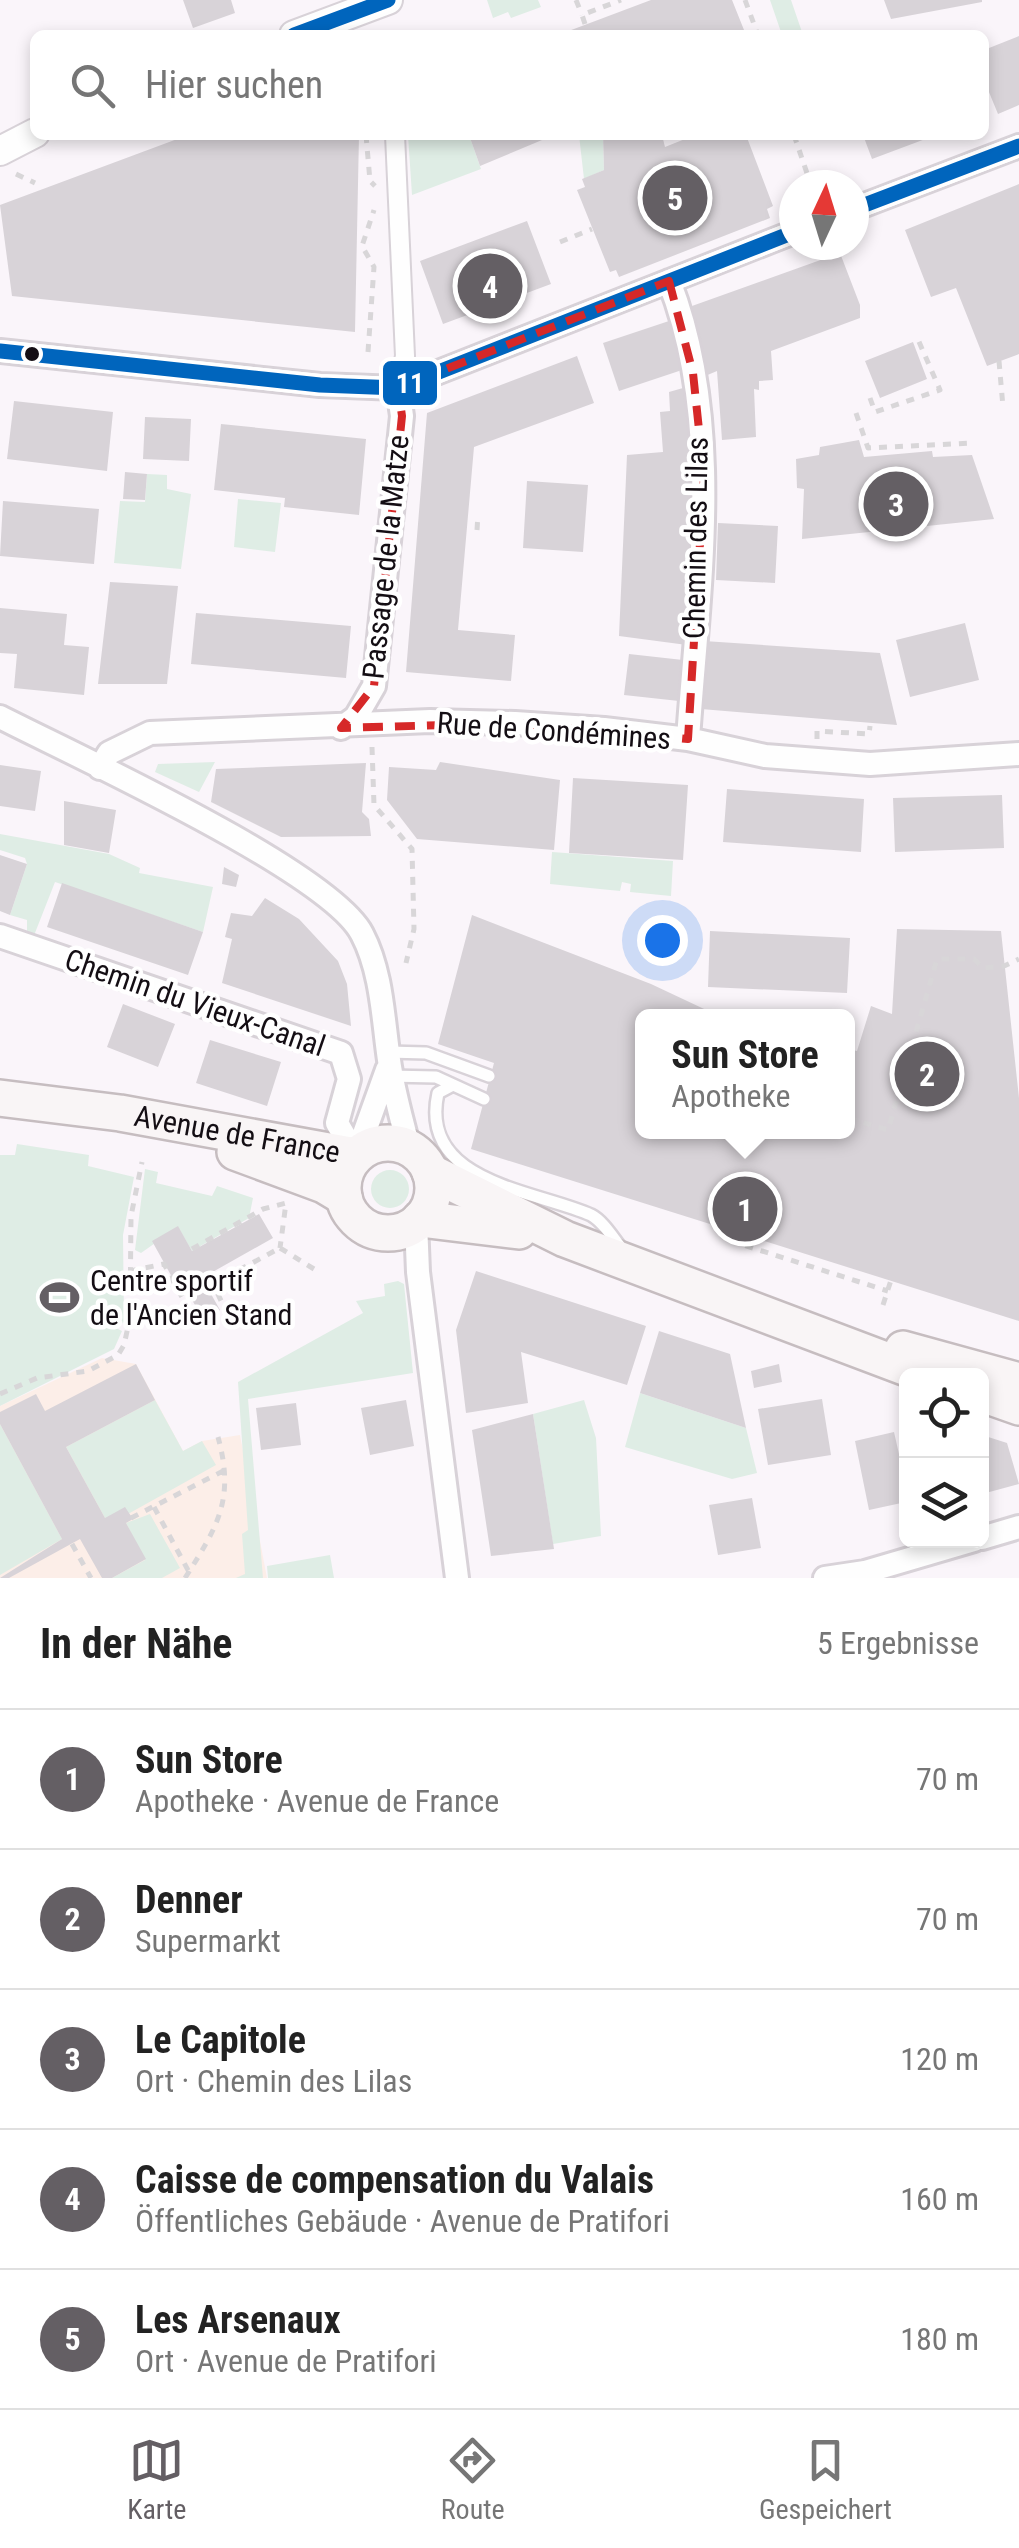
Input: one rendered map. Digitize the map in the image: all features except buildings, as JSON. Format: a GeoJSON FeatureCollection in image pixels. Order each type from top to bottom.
{"type":"FeatureCollection","features":[{"type":"Feature","properties":{"kind":"main road","name":"Avenue de France"},"geometry":{"type":"LineString","coordinates":[[0,1098],[120,1113],[356,1156]]}},
{"type":"Feature","properties":{"kind":"main road","name":"Avenue de France"},"geometry":{"type":"LineString","coordinates":[[120,1113],[296,1174],[344,1198]]}},
{"type":"Feature","properties":{"kind":"main road"},"geometry":{"type":"LineString","coordinates":[[565,1239],[383,1144],[356,1156],[345,1176],[344,1198],[356,1220],[372,1230],[391,1232],[418,1221],[467,1222],[565,1239],[776,1315],[908,1368]]}},
{"type":"Feature","properties":{"kind":"main road"},"geometry":{"type":"LineString","coordinates":[[418,1221],[432,1195],[419,1160]]}},
{"type":"Feature","properties":{"kind":"main road"},"geometry":{"type":"LineString","coordinates":[[776,1315],[1019,1381]]}},
{"type":"Feature","properties":{"kind":"main road"},"geometry":{"type":"LineString","coordinates":[[989,1396],[1019,1407]]}},
{"type":"Feature","properties":{"kind":"street"},"geometry":{"type":"LineString","coordinates":[[307,30],[388,0]]}},
{"type":"Feature","properties":{"kind":"street"},"geometry":{"type":"LineString","coordinates":[[0,136],[30,131]]}},
{"type":"Feature","properties":{"kind":"street"},"geometry":{"type":"LineString","coordinates":[[0,151],[30,133]]}},
{"type":"Feature","properties":{"kind":"street","name":"Passage de la Matze"},"geometry":{"type":"LineString","coordinates":[[341,728],[356,717],[374,686],[402,416],[398,388],[405,356],[395,140]]}},
{"type":"Feature","properties":{"kind":"street"},"geometry":{"type":"LineString","coordinates":[[869,203],[1019,146]]}},
{"type":"Feature","properties":{"kind":"street"},"geometry":{"type":"LineString","coordinates":[[0,351],[320,385],[398,388],[779,238]]}},
{"type":"Feature","properties":{"kind":"street","name":"Chemin des Lilas"},"geometry":{"type":"LineString","coordinates":[[669,281],[693,373],[704,477],[688,740]]}},
{"type":"Feature","properties":{"kind":"street"},"geometry":{"type":"LineString","coordinates":[[0,717],[282,866],[344,908],[360,930],[376,973],[389,1067],[419,1160]]}},
{"type":"Feature","properties":{"kind":"street","name":"Rue de Condémines"},"geometry":{"type":"LineString","coordinates":[[100,768],[109,753],[150,733],[341,728],[430,721],[514,723],[688,740],[766,756],[870,764],[1019,754]]}},
{"type":"Feature","properties":{"kind":"street","name":"Chemin du Vieux-Canal"},"geometry":{"type":"LineString","coordinates":[[0,936],[342,1053],[349,1079],[338,1124],[356,1156]]}},
{"type":"Feature","properties":{"kind":"street"},"geometry":{"type":"LineString","coordinates":[[356,1156],[389,1067]]}},
{"type":"Feature","properties":{"kind":"street"},"geometry":{"type":"LineString","coordinates":[[418,1221],[418,1272],[457,1578]]}},
{"type":"Feature","properties":{"kind":"street"},"geometry":{"type":"LineString","coordinates":[[989,1537],[1019,1528]]}},
{"type":"Feature","properties":{"kind":"street"},"geometry":{"type":"LineString","coordinates":[[825,1578],[865,1572],[950,1548]]}},
{"type":"Feature","properties":{"kind":"lane"},"geometry":{"type":"LineString","coordinates":[[389,1067],[426,1053],[488,1076]]}},
{"type":"Feature","properties":{"kind":"lane"},"geometry":{"type":"LineString","coordinates":[[389,1067],[436,1078],[484,1099]]}},
{"type":"Feature","properties":{"kind":"lane"},"geometry":{"type":"LineString","coordinates":[[453,1085],[438,1093],[435,1106],[443,1138],[456,1160],[486,1180],[595,1216],[635,1263]]}},
{"type":"Feature","properties":{"kind":"path"},"geometry":{"type":"LineString","coordinates":[[576,0],[586,24]]}},
{"type":"Feature","properties":{"kind":"path"},"geometry":{"type":"LineString","coordinates":[[582,15],[621,0]]}},
{"type":"Feature","properties":{"kind":"path"},"geometry":{"type":"LineString","coordinates":[[745,0],[756,30]]}},
{"type":"Feature","properties":{"kind":"path"},"geometry":{"type":"LineString","coordinates":[[366,140],[370,181],[381,199],[362,246],[374,266],[368,352]]}},
{"type":"Feature","properties":{"kind":"path"},"geometry":{"type":"LineString","coordinates":[[796,140],[806,170]]}},
{"type":"Feature","properties":{"kind":"path"},"geometry":{"type":"LineString","coordinates":[[560,242],[592,230]]}},
{"type":"Feature","properties":{"kind":"path"},"geometry":{"type":"LineString","coordinates":[[870,398],[875,412],[940,390],[916,335]]}},
{"type":"Feature","properties":{"kind":"path"},"geometry":{"type":"LineString","coordinates":[[999,361],[1003,407]]}},
{"type":"Feature","properties":{"kind":"path"},"geometry":{"type":"LineString","coordinates":[[856,413],[868,448],[974,443]]}},
{"type":"Feature","properties":{"kind":"path"},"geometry":{"type":"LineString","coordinates":[[477,530],[478,514]]}},
{"type":"Feature","properties":{"kind":"path"},"geometry":{"type":"LineString","coordinates":[[816,741],[818,723]]}},
{"type":"Feature","properties":{"kind":"path"},"geometry":{"type":"LineString","coordinates":[[817,732],[869,734],[870,726]]}},
{"type":"Feature","properties":{"kind":"path"},"geometry":{"type":"LineString","coordinates":[[372,744],[374,805],[412,849],[414,928],[406,963]]}},
{"type":"Feature","properties":{"kind":"path"},"geometry":{"type":"LineString","coordinates":[[855,1120],[888,1130],[937,959],[974,958],[983,968],[1004,966],[1019,958]]}},
{"type":"Feature","properties":{"kind":"path"},"geometry":{"type":"LineString","coordinates":[[0,1394],[38,1378],[88,1372],[118,1355],[128,1334],[131,1216],[142,1162]]}},
{"type":"Feature","properties":{"kind":"path"},"geometry":{"type":"LineString","coordinates":[[192,1250],[264,1209],[286,1203],[280,1248]]}},
{"type":"Feature","properties":{"kind":"path"},"geometry":{"type":"LineString","coordinates":[[743,1234],[740,1244],[888,1291]]}},
{"type":"Feature","properties":{"kind":"path"},"geometry":{"type":"LineString","coordinates":[[280,1248],[314,1268]]}},
{"type":"Feature","properties":{"kind":"path"},"geometry":{"type":"LineString","coordinates":[[228,1314],[213,1284],[280,1248]]}},
{"type":"Feature","properties":{"kind":"path"},"geometry":{"type":"LineString","coordinates":[[130,1271],[164,1264],[200,1330]]}},
{"type":"Feature","properties":{"kind":"path"},"geometry":{"type":"LineString","coordinates":[[884,1305],[891,1280]]}},
{"type":"Feature","properties":{"kind":"path"},"geometry":{"type":"LineString","coordinates":[[187,1575],[228,1496],[227,1469],[218,1437]]}},
{"type":"Feature","properties":{"kind":"path"},"geometry":{"type":"LineString","coordinates":[[132,1518],[227,1469]]}},
{"type":"Feature","properties":{"kind":"path"},"geometry":{"type":"LineString","coordinates":[[154,1507],[187,1575]]}},
{"type":"Feature","properties":{"kind":"path"},"geometry":{"type":"LineString","coordinates":[[72,1544],[90,1578]]}},
{"type":"Feature","properties":{"kind":"highlighted area"},"geometry":{"type":"Polygon","coordinates":[[[669,281],[693,373],[704,477],[688,739],[515,723],[341,728],[374,686],[402,416],[398,388],[669,281]]]}},
{"type":"Feature","properties":{"kind":"shaded area"},"geometry":{"type":"Polygon","coordinates":[[[487,0],[538,0],[541,7],[511,18],[508,12],[493,18],[487,0]]]}},
{"type":"Feature","properties":{"kind":"shaded area"},"geometry":{"type":"Polygon","coordinates":[[[770,0],[791,0],[801,30],[780,30],[770,0]]]}},
{"type":"Feature","properties":{"kind":"shaded area"},"geometry":{"type":"Polygon","coordinates":[[[408,140],[471,140],[481,169],[412,195],[408,140]]]}},
{"type":"Feature","properties":{"kind":"shaded area"},"geometry":{"type":"Polygon","coordinates":[[[580,140],[603,140],[604,170],[584,179],[580,140]]]}},
{"type":"Feature","properties":{"kind":"shaded area"},"geometry":{"type":"Polygon","coordinates":[[[147,474],[167,475],[167,489],[191,494],[181,569],[114,563],[120,501],[145,502],[147,474]]]}},
{"type":"Feature","properties":{"kind":"shaded area"},"geometry":{"type":"Polygon","coordinates":[[[238,499],[281,503],[275,552],[234,547],[238,499]]]}},
{"type":"Feature","properties":{"kind":"shaded area"},"geometry":{"type":"Polygon","coordinates":[[[215,762],[199,792],[155,772],[158,764],[215,762]]]}},
{"type":"Feature","properties":{"kind":"shaded area"},"geometry":{"type":"Polygon","coordinates":[[[0,834],[109,854],[140,868],[139,873],[213,887],[203,932],[55,882],[33,938],[27,937],[27,920],[10,915],[27,864],[25,858],[0,850],[0,834]]]}},
{"type":"Feature","properties":{"kind":"shaded area"},"geometry":{"type":"Polygon","coordinates":[[[552,852],[673,861],[671,896],[630,892],[631,884],[622,882],[620,891],[550,884],[552,852]]]}},
{"type":"Feature","properties":{"kind":"shaded area","name":"Centre sportif de l'Ancien Stand"},"geometry":{"type":"Polygon","coordinates":[[[17,1144],[89,1155],[88,1166],[134,1177],[123,1235],[124,1322],[116,1328],[122,1331],[114,1349],[0,1406],[0,1155],[15,1155],[17,1144]]]}},
{"type":"Feature","properties":{"kind":"shaded area"},"geometry":{"type":"Polygon","coordinates":[[[145,1169],[158,1172],[156,1183],[212,1196],[217,1186],[253,1198],[249,1218],[192,1251],[178,1227],[141,1253],[135,1250],[145,1169]]]}},
{"type":"Feature","properties":{"kind":"shaded area"},"geometry":{"type":"Polygon","coordinates":[[[390,1170],[403,1176],[409,1189],[403,1202],[390,1208],[377,1202],[371,1189],[377,1176],[390,1170]]]}},
{"type":"Feature","properties":{"kind":"shaded area"},"geometry":{"type":"Polygon","coordinates":[[[384,1284],[404,1284],[413,1373],[248,1399],[263,1578],[236,1578],[245,1574],[242,1534],[248,1530],[238,1382],[363,1313],[356,1301],[385,1296],[384,1284]]]}},
{"type":"Feature","properties":{"kind":"shaded area"},"geometry":{"type":"Polygon","coordinates":[[[102,1358],[136,1364],[183,1451],[202,1441],[240,1435],[267,1578],[0,1578],[0,1406],[102,1358]]]}},
{"type":"Feature","properties":{"kind":"shaded area"},"geometry":{"type":"Polygon","coordinates":[[[640,1393],[746,1428],[757,1473],[732,1479],[625,1447],[640,1393]]]}},
{"type":"Feature","properties":{"kind":"shaded area"},"geometry":{"type":"Polygon","coordinates":[[[155,1400],[183,1451],[202,1441],[216,1465],[128,1514],[105,1518],[66,1447],[155,1400]]]}},
{"type":"Feature","properties":{"kind":"shaded area"},"geometry":{"type":"Polygon","coordinates":[[[584,1400],[596,1438],[601,1536],[553,1544],[533,1414],[584,1400]]]}},
{"type":"Feature","properties":{"kind":"shaded area"},"geometry":{"type":"Polygon","coordinates":[[[0,1424],[62,1539],[0,1575],[0,1424]]]}},
{"type":"Feature","properties":{"kind":"shaded area"},"geometry":{"type":"Polygon","coordinates":[[[150,1514],[180,1568],[162,1578],[112,1578],[145,1560],[126,1523],[150,1514]]]}},
{"type":"Feature","properties":{"kind":"shaded area"},"geometry":{"type":"Polygon","coordinates":[[[330,1555],[334,1578],[268,1578],[267,1566],[330,1555]]]}},
{"type":"Feature","properties":{"kind":"transit line","name":"11"},"geometry":{"type":"LineString","coordinates":[[307,30],[388,0]]}},
{"type":"Feature","properties":{"kind":"transit line","name":"11"},"geometry":{"type":"LineString","coordinates":[[869,203],[1019,146]]}},
{"type":"Feature","properties":{"kind":"transit line","name":"11"},"geometry":{"type":"LineString","coordinates":[[0,351],[320,385],[398,388],[779,238]]}},
{"type":"Feature","properties":{"kind":"place","name":"Les Arsenaux"},"geometry":{"type":"Point","coordinates":[675,198]}},
{"type":"Feature","properties":{"kind":"place","name":"Caisse de compensation du Valais"},"geometry":{"type":"Point","coordinates":[490,286]}},
{"type":"Feature","properties":{"kind":"place","name":"Le Capitole"},"geometry":{"type":"Point","coordinates":[896,504]}},
{"type":"Feature","properties":{"kind":"place","name":"Denner"},"geometry":{"type":"Point","coordinates":[927,1074]}},
{"type":"Feature","properties":{"kind":"place","name":"Sun Store"},"geometry":{"type":"Point","coordinates":[745,1209]}},
{"type":"Feature","properties":{"kind":"place","name":"Centre sportif de l'Ancien Stand"},"geometry":{"type":"Point","coordinates":[60,1298]}}]}
